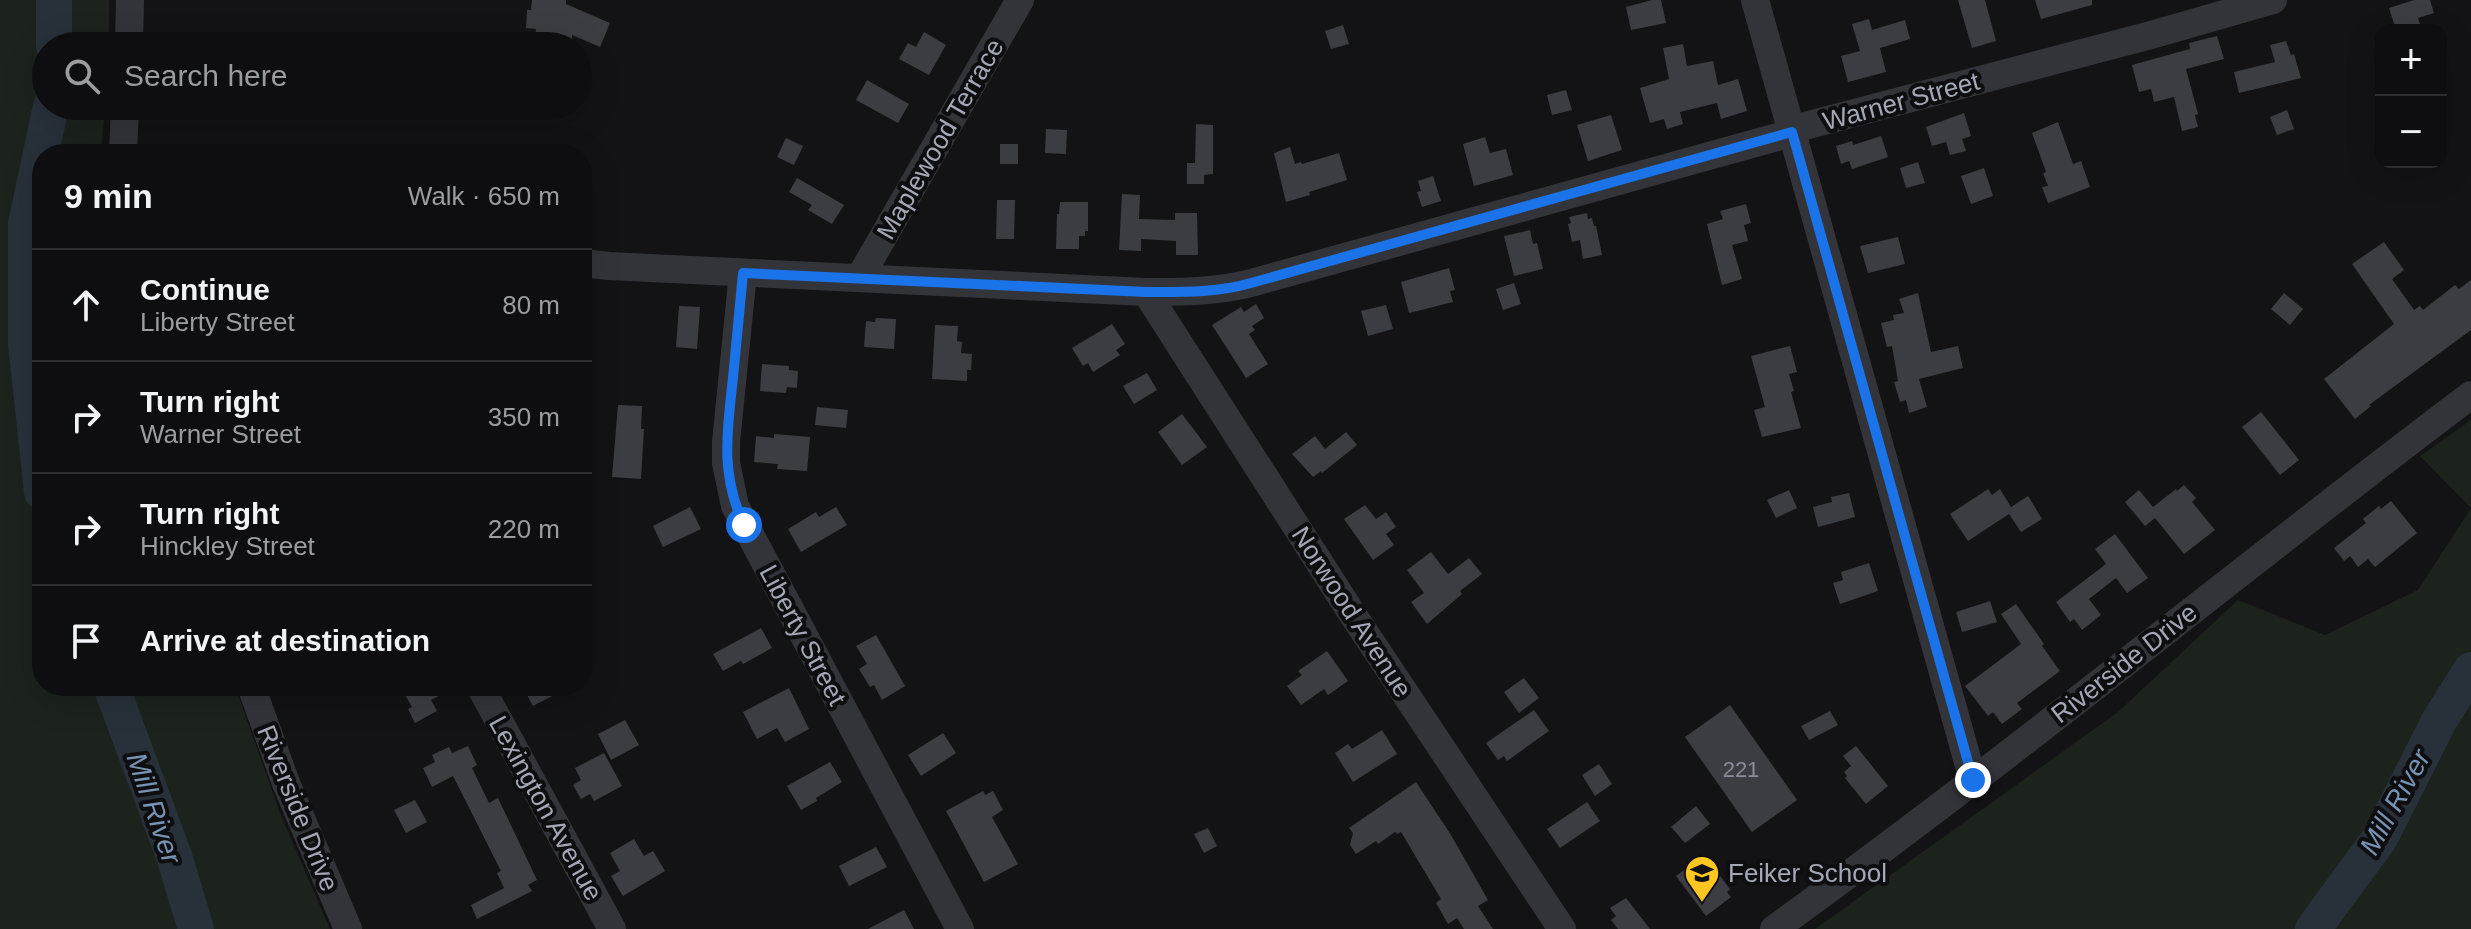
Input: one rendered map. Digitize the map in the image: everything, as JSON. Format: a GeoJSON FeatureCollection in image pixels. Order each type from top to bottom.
{"type":"FeatureCollection","features":[{"type":"Feature","properties":{"kind":"street"},"geometry":{"type":"LineString","coordinates":[[129,32],[130,0]]}},
{"type":"Feature","properties":{"kind":"street","name":"Maplewood Terrace"},"geometry":{"type":"LineString","coordinates":[[860,277],[1020,0]]}},
{"type":"Feature","properties":{"kind":"street"},"geometry":{"type":"LineString","coordinates":[[1755,0],[1973,780]]}},
{"type":"Feature","properties":{"kind":"street","name":"Warner Street"},"geometry":{"type":"LineString","coordinates":[[592,264],[1146,292],[1195,292],[1235,287],[2273,0]]}},
{"type":"Feature","properties":{"kind":"street"},"geometry":{"type":"LineString","coordinates":[[123,144],[124,120]]}},
{"type":"Feature","properties":{"kind":"street","name":"Liberty Street"},"geometry":{"type":"LineString","coordinates":[[743,273],[726,442],[726,463],[735,506],[960,929]]}},
{"type":"Feature","properties":{"kind":"street","name":"Norwood Avenue"},"geometry":{"type":"LineString","coordinates":[[1146,292],[1351,612],[1562,929]]}},
{"type":"Feature","properties":{"kind":"street","name":"Riverside Drive"},"geometry":{"type":"LineString","coordinates":[[1774,929],[1973,780],[2471,395]]}},
{"type":"Feature","properties":{"kind":"street","name":"Riverside Drive"},"geometry":{"type":"LineString","coordinates":[[255,696],[286,783],[348,929]]}},
{"type":"Feature","properties":{"kind":"street","name":"Lexington Avenue"},"geometry":{"type":"LineString","coordinates":[[485,696],[612,929]]}},
{"type":"Feature","properties":{"kind":"shaded area"},"geometry":{"type":"Polygon","coordinates":[[[0,0],[109,0],[109,32],[32,32],[32,120],[104,120],[102,144],[32,144],[32,696],[239,696],[280,813],[330,929],[0,929],[0,0]]]}},
{"type":"Feature","properties":{"kind":"shaded area"},"geometry":{"type":"Polygon","coordinates":[[[2471,420],[2471,508],[2420,456],[2471,420]]]}},
{"type":"Feature","properties":{"kind":"shaded area"},"geometry":{"type":"Polygon","coordinates":[[[2471,508],[2471,929],[1815,929],[2118,712],[2238,600],[2325,635],[2418,590],[2471,508]]]}},
{"type":"Feature","properties":{"kind":"building"},"geometry":{"type":"Polygon","coordinates":[[[532,0],[566,0],[566,4],[610,23],[600,47],[592,44],[592,32],[536,32],[536,29],[526,28],[527,10],[531,10],[532,0]]]}},
{"type":"Feature","properties":{"kind":"building"},"geometry":{"type":"Polygon","coordinates":[[[1661,0],[1666,23],[1631,30],[1626,7],[1661,0]]]}},
{"type":"Feature","properties":{"kind":"building"},"geometry":{"type":"Polygon","coordinates":[[[1958,0],[1985,0],[1996,41],[1972,48],[1958,0]]]}},
{"type":"Feature","properties":{"kind":"building"},"geometry":{"type":"Polygon","coordinates":[[[2035,0],[2092,0],[2092,5],[2041,19],[2035,0]]]}},
{"type":"Feature","properties":{"kind":"building"},"geometry":{"type":"Polygon","coordinates":[[[2414,0],[2430,0],[2434,13],[2418,18],[2420,24],[2394,24],[2389,8],[2414,0]]]}},
{"type":"Feature","properties":{"kind":"building"},"geometry":{"type":"Polygon","coordinates":[[[1869,19],[1872,30],[1905,20],[1910,39],[1880,48],[1886,72],[1848,82],[1841,56],[1860,51],[1852,24],[1869,19]]]}},
{"type":"Feature","properties":{"kind":"building"},"geometry":{"type":"Polygon","coordinates":[[[1343,25],[1349,44],[1331,49],[1325,31],[1343,25]]]}},
{"type":"Feature","properties":{"kind":"building"},"geometry":{"type":"Polygon","coordinates":[[[924,32],[946,45],[929,75],[899,59],[908,43],[916,47],[924,32]]]}},
{"type":"Feature","properties":{"kind":"building"},"geometry":{"type":"Polygon","coordinates":[[[2217,36],[2224,59],[2186,69],[2198,114],[2195,115],[2198,127],[2182,131],[2174,97],[2154,102],[2151,89],[2139,92],[2132,65],[2190,49],[2189,43],[2217,36]]]}},
{"type":"Feature","properties":{"kind":"building"},"geometry":{"type":"Polygon","coordinates":[[[2286,41],[2291,55],[2294,54],[2301,78],[2239,93],[2234,72],[2275,62],[2270,45],[2286,41]]]}},
{"type":"Feature","properties":{"kind":"building"},"geometry":{"type":"Polygon","coordinates":[[[1683,44],[1687,66],[1713,61],[1718,85],[1738,79],[1747,111],[1721,119],[1717,103],[1680,112],[1683,124],[1667,129],[1664,119],[1650,123],[1640,88],[1669,79],[1663,48],[1683,44]]]}},
{"type":"Feature","properties":{"kind":"building"},"geometry":{"type":"Polygon","coordinates":[[[867,80],[909,104],[898,123],[856,100],[867,80]]]}},
{"type":"Feature","properties":{"kind":"building"},"geometry":{"type":"Polygon","coordinates":[[[1566,90],[1572,110],[1552,115],[1547,95],[1566,90]]]}},
{"type":"Feature","properties":{"kind":"building"},"geometry":{"type":"Polygon","coordinates":[[[2287,110],[2294,129],[2277,135],[2270,117],[2287,110]]]}},
{"type":"Feature","properties":{"kind":"building"},"geometry":{"type":"Polygon","coordinates":[[[1964,113],[1971,136],[1962,139],[1966,151],[1950,155],[1946,142],[1932,146],[1926,127],[1964,113]]]}},
{"type":"Feature","properties":{"kind":"building"},"geometry":{"type":"Polygon","coordinates":[[[1611,115],[1622,150],[1588,161],[1577,125],[1611,115]]]}},
{"type":"Feature","properties":{"kind":"building"},"geometry":{"type":"Polygon","coordinates":[[[2058,122],[2073,164],[2081,161],[2090,187],[2048,203],[2042,187],[2048,186],[2043,173],[2046,172],[2032,133],[2058,122]]]}},
{"type":"Feature","properties":{"kind":"building"},"geometry":{"type":"Polygon","coordinates":[[[1196,124],[1213,125],[1213,174],[1204,175],[1204,184],[1187,184],[1187,163],[1195,163],[1196,124]]]}},
{"type":"Feature","properties":{"kind":"building"},"geometry":{"type":"Polygon","coordinates":[[[1046,129],[1067,130],[1066,154],[1045,153],[1046,129]]]}},
{"type":"Feature","properties":{"kind":"building"},"geometry":{"type":"Polygon","coordinates":[[[1881,136],[1888,157],[1852,169],[1849,161],[1841,164],[1836,146],[1852,141],[1853,145],[1881,136]]]}},
{"type":"Feature","properties":{"kind":"building"},"geometry":{"type":"Polygon","coordinates":[[[1485,137],[1490,153],[1506,149],[1513,175],[1474,186],[1463,144],[1485,137]]]}},
{"type":"Feature","properties":{"kind":"building"},"geometry":{"type":"Polygon","coordinates":[[[786,138],[803,146],[794,165],[777,157],[786,138]]]}},
{"type":"Feature","properties":{"kind":"building"},"geometry":{"type":"Polygon","coordinates":[[[1000,144],[1018,144],[1018,164],[1000,164],[1000,144]]]}},
{"type":"Feature","properties":{"kind":"building"},"geometry":{"type":"Polygon","coordinates":[[[1290,147],[1295,164],[1339,153],[1347,180],[1286,202],[1274,153],[1290,147]]]}},
{"type":"Feature","properties":{"kind":"building"},"geometry":{"type":"Polygon","coordinates":[[[1918,162],[1925,183],[1906,188],[1900,168],[1918,162]]]}},
{"type":"Feature","properties":{"kind":"building"},"geometry":{"type":"Polygon","coordinates":[[[1984,168],[1993,196],[1971,204],[1961,176],[1984,168]]]}},
{"type":"Feature","properties":{"kind":"building"},"geometry":{"type":"Polygon","coordinates":[[[1433,176],[1441,201],[1422,207],[1417,192],[1421,191],[1418,181],[1433,176]]]}},
{"type":"Feature","properties":{"kind":"building"},"geometry":{"type":"Polygon","coordinates":[[[797,178],[844,205],[832,224],[808,210],[812,205],[789,192],[797,178]]]}},
{"type":"Feature","properties":{"kind":"building"},"geometry":{"type":"Polygon","coordinates":[[[1122,194],[1140,195],[1139,219],[1175,220],[1175,213],[1197,213],[1198,255],[1176,255],[1176,241],[1141,239],[1141,251],[1119,250],[1122,194]]]}},
{"type":"Feature","properties":{"kind":"building"},"geometry":{"type":"Polygon","coordinates":[[[997,200],[1015,200],[1014,239],[996,239],[997,200]]]}},
{"type":"Feature","properties":{"kind":"building"},"geometry":{"type":"Polygon","coordinates":[[[1060,202],[1088,202],[1088,231],[1085,231],[1085,236],[1079,236],[1079,249],[1056,249],[1060,202]]]}},
{"type":"Feature","properties":{"kind":"building"},"geometry":{"type":"Polygon","coordinates":[[[1746,204],[1751,223],[1744,225],[1748,241],[1732,245],[1742,279],[1722,285],[1707,224],[1723,219],[1720,211],[1746,204]]]}},
{"type":"Feature","properties":{"kind":"building"},"geometry":{"type":"Polygon","coordinates":[[[1587,213],[1588,219],[1592,218],[1596,226],[1602,255],[1583,259],[1580,240],[1572,242],[1568,224],[1571,223],[1569,217],[1587,213]]]}},
{"type":"Feature","properties":{"kind":"building"},"geometry":{"type":"Polygon","coordinates":[[[1530,230],[1533,244],[1537,243],[1543,269],[1514,276],[1504,236],[1530,230]]]}},
{"type":"Feature","properties":{"kind":"building"},"geometry":{"type":"Polygon","coordinates":[[[1898,237],[1905,264],[1868,273],[1860,246],[1898,237]]]}},
{"type":"Feature","properties":{"kind":"building"},"geometry":{"type":"Polygon","coordinates":[[[2384,242],[2404,270],[2392,279],[2414,310],[2420,306],[2423,310],[2455,285],[2459,289],[2471,280],[2471,330],[2369,405],[2355,419],[2324,379],[2394,324],[2352,264],[2384,242]]]}},
{"type":"Feature","properties":{"kind":"building"},"geometry":{"type":"Polygon","coordinates":[[[1449,268],[1455,290],[1450,291],[1453,302],[1409,313],[1401,282],[1449,268]]]}},
{"type":"Feature","properties":{"kind":"building"},"geometry":{"type":"Polygon","coordinates":[[[1514,283],[1521,304],[1503,310],[1496,289],[1514,283]]]}},
{"type":"Feature","properties":{"kind":"building"},"geometry":{"type":"Polygon","coordinates":[[[1918,293],[1931,352],[1958,346],[1963,368],[1919,379],[1927,407],[1909,413],[1906,400],[1900,402],[1894,382],[1898,381],[1892,346],[1887,347],[1881,323],[1894,320],[1893,315],[1904,313],[1899,299],[1918,293]]]}},
{"type":"Feature","properties":{"kind":"building"},"geometry":{"type":"Polygon","coordinates":[[[2284,293],[2303,309],[2290,325],[2271,309],[2284,293]]]}},
{"type":"Feature","properties":{"kind":"building"},"geometry":{"type":"Polygon","coordinates":[[[1256,304],[1264,318],[1252,326],[1255,330],[1249,334],[1268,364],[1246,378],[1212,325],[1241,307],[1244,312],[1256,304]]]}},
{"type":"Feature","properties":{"kind":"building"},"geometry":{"type":"Polygon","coordinates":[[[1386,305],[1393,329],[1368,336],[1361,311],[1386,305]]]}},
{"type":"Feature","properties":{"kind":"building"},"geometry":{"type":"Polygon","coordinates":[[[679,306],[700,307],[697,349],[676,347],[679,306]]]}},
{"type":"Feature","properties":{"kind":"building"},"geometry":{"type":"Polygon","coordinates":[[[876,318],[896,319],[894,349],[864,347],[866,321],[875,322],[876,318]]]}},
{"type":"Feature","properties":{"kind":"building"},"geometry":{"type":"Polygon","coordinates":[[[1112,324],[1125,344],[1116,350],[1120,355],[1093,372],[1088,363],[1083,366],[1072,348],[1112,324]]]}},
{"type":"Feature","properties":{"kind":"building"},"geometry":{"type":"Polygon","coordinates":[[[935,325],[958,326],[957,341],[962,342],[961,353],[972,354],[967,381],[932,379],[935,325]]]}},
{"type":"Feature","properties":{"kind":"building"},"geometry":{"type":"Polygon","coordinates":[[[1790,346],[1797,372],[1789,374],[1794,391],[1791,392],[1801,428],[1762,437],[1754,410],[1765,407],[1751,356],[1790,346]]]}},
{"type":"Feature","properties":{"kind":"building"},"geometry":{"type":"Polygon","coordinates":[[[762,364],[789,366],[789,370],[798,371],[797,388],[787,387],[786,393],[760,391],[762,364]]]}},
{"type":"Feature","properties":{"kind":"building"},"geometry":{"type":"Polygon","coordinates":[[[1147,373],[1157,390],[1134,404],[1123,386],[1147,373]]]}},
{"type":"Feature","properties":{"kind":"building"},"geometry":{"type":"Polygon","coordinates":[[[618,405],[642,406],[641,479],[612,477],[618,405]]]}},
{"type":"Feature","properties":{"kind":"building"},"geometry":{"type":"Polygon","coordinates":[[[817,407],[848,410],[846,428],[815,425],[817,407]]]}},
{"type":"Feature","properties":{"kind":"building"},"geometry":{"type":"Polygon","coordinates":[[[2261,412],[2299,460],[2280,475],[2242,427],[2261,412]]]}},
{"type":"Feature","properties":{"kind":"building"},"geometry":{"type":"Polygon","coordinates":[[[1182,414],[1207,447],[1182,465],[1158,432],[1182,414]]]}},
{"type":"Feature","properties":{"kind":"building"},"geometry":{"type":"Polygon","coordinates":[[[1346,432],[1357,445],[1313,477],[1292,454],[1315,436],[1325,449],[1346,432]]]}},
{"type":"Feature","properties":{"kind":"building"},"geometry":{"type":"Polygon","coordinates":[[[774,434],[810,437],[807,471],[777,469],[778,464],[754,462],[756,436],[774,438],[774,434]]]}},
{"type":"Feature","properties":{"kind":"building"},"geometry":{"type":"Polygon","coordinates":[[[2184,485],[2196,498],[2192,502],[2215,530],[2184,554],[2155,518],[2145,526],[2125,502],[2139,490],[2153,507],[2184,485]]]}},
{"type":"Feature","properties":{"kind":"building"},"geometry":{"type":"Polygon","coordinates":[[[1988,489],[1992,495],[2000,489],[2011,507],[2028,496],[2042,519],[2021,532],[2009,514],[1968,541],[1950,514],[1988,489]]]}},
{"type":"Feature","properties":{"kind":"building"},"geometry":{"type":"Polygon","coordinates":[[[1789,490],[1797,508],[1776,518],[1767,500],[1789,490]]]}},
{"type":"Feature","properties":{"kind":"building"},"geometry":{"type":"Polygon","coordinates":[[[1849,493],[1855,517],[1818,527],[1813,507],[1832,502],[1831,497],[1849,493]]]}},
{"type":"Feature","properties":{"kind":"building"},"geometry":{"type":"Polygon","coordinates":[[[2391,501],[2417,533],[2375,567],[2368,559],[2358,567],[2350,556],[2344,561],[2334,548],[2366,523],[2363,519],[2391,501]]]}},
{"type":"Feature","properties":{"kind":"building"},"geometry":{"type":"Polygon","coordinates":[[[1365,505],[1376,519],[1386,512],[1396,527],[1386,534],[1394,545],[1373,560],[1344,519],[1365,505]]]}},
{"type":"Feature","properties":{"kind":"building"},"geometry":{"type":"Polygon","coordinates":[[[690,507],[701,529],[663,547],[653,526],[690,507]]]}},
{"type":"Feature","properties":{"kind":"building"},"geometry":{"type":"Polygon","coordinates":[[[836,507],[847,525],[801,552],[788,529],[816,512],[819,517],[836,507]]]}},
{"type":"Feature","properties":{"kind":"building"},"geometry":{"type":"Polygon","coordinates":[[[2115,534],[2148,578],[2127,593],[2116,578],[2089,599],[2101,615],[2082,630],[2074,619],[2070,622],[2056,602],[2106,564],[2095,549],[2115,534]]]}},
{"type":"Feature","properties":{"kind":"building"},"geometry":{"type":"Polygon","coordinates":[[[1431,552],[1448,574],[1469,558],[1482,574],[1427,624],[1411,602],[1424,593],[1407,570],[1431,552]]]}},
{"type":"Feature","properties":{"kind":"building"},"geometry":{"type":"Polygon","coordinates":[[[1869,563],[1878,591],[1840,604],[1833,583],[1843,580],[1841,572],[1869,563]]]}},
{"type":"Feature","properties":{"kind":"building"},"geometry":{"type":"Polygon","coordinates":[[[1990,601],[1997,622],[1962,632],[1956,612],[1990,601]]]}},
{"type":"Feature","properties":{"kind":"building"},"geometry":{"type":"Polygon","coordinates":[[[2016,604],[2060,671],[2017,703],[2022,709],[2002,724],[1993,712],[1988,716],[1965,686],[2021,644],[2001,614],[2016,604]]]}},
{"type":"Feature","properties":{"kind":"building"},"geometry":{"type":"Polygon","coordinates":[[[761,628],[772,648],[723,671],[713,654],[761,628]]]}},
{"type":"Feature","properties":{"kind":"building"},"geometry":{"type":"Polygon","coordinates":[[[876,635],[905,686],[882,700],[874,685],[870,687],[859,669],[867,664],[856,646],[876,635]]]}},
{"type":"Feature","properties":{"kind":"building"},"geometry":{"type":"Polygon","coordinates":[[[1327,651],[1348,681],[1328,695],[1324,689],[1301,705],[1287,686],[1302,675],[1298,671],[1327,651]]]}},
{"type":"Feature","properties":{"kind":"building"},"geometry":{"type":"Polygon","coordinates":[[[1524,678],[1539,698],[1519,713],[1504,692],[1524,678]]]}},
{"type":"Feature","properties":{"kind":"building"},"geometry":{"type":"Polygon","coordinates":[[[789,688],[809,729],[785,742],[777,728],[757,739],[743,712],[789,688]]]}},
{"type":"Feature","properties":{"kind":"building"},"geometry":{"type":"Polygon","coordinates":[[[406,696],[439,696],[431,700],[437,711],[415,723],[408,709],[412,707],[406,696]]]}},
{"type":"Feature","properties":{"kind":"building"},"geometry":{"type":"Polygon","coordinates":[[[528,696],[552,696],[533,706],[528,696]]]}},
{"type":"Feature","properties":{"kind":"building"},"geometry":{"type":"Polygon","coordinates":[[[1730,705],[1797,800],[1752,832],[1685,737],[1730,705]]]}},
{"type":"Feature","properties":{"kind":"building"},"geometry":{"type":"Polygon","coordinates":[[[1534,710],[1549,731],[1507,761],[1504,756],[1498,760],[1486,743],[1534,710]]]}},
{"type":"Feature","properties":{"kind":"building"},"geometry":{"type":"Polygon","coordinates":[[[1830,711],[1838,725],[1809,740],[1801,726],[1830,711]]]}},
{"type":"Feature","properties":{"kind":"building"},"geometry":{"type":"Polygon","coordinates":[[[625,720],[639,745],[611,760],[598,734],[625,720]]]}},
{"type":"Feature","properties":{"kind":"building"},"geometry":{"type":"Polygon","coordinates":[[[1382,730],[1397,754],[1353,782],[1335,753],[1348,744],[1352,749],[1382,730]]]}},
{"type":"Feature","properties":{"kind":"building"},"geometry":{"type":"Polygon","coordinates":[[[943,733],[956,753],[921,776],[908,755],[943,733]]]}},
{"type":"Feature","properties":{"kind":"building"},"geometry":{"type":"Polygon","coordinates":[[[468,746],[477,765],[472,768],[489,803],[498,798],[537,880],[528,885],[532,891],[477,919],[471,905],[504,888],[497,873],[501,871],[453,776],[432,787],[423,768],[435,762],[432,755],[449,747],[452,753],[468,746]]]}},
{"type":"Feature","properties":{"kind":"building"},"geometry":{"type":"Polygon","coordinates":[[[1856,746],[1888,786],[1866,804],[1845,778],[1844,772],[1851,766],[1843,756],[1856,746]]]}},
{"type":"Feature","properties":{"kind":"building"},"geometry":{"type":"Polygon","coordinates":[[[604,753],[622,786],[594,801],[590,794],[581,799],[573,785],[581,780],[575,768],[604,753]]]}},
{"type":"Feature","properties":{"kind":"building"},"geometry":{"type":"Polygon","coordinates":[[[830,762],[842,782],[801,810],[787,786],[830,762]]]}},
{"type":"Feature","properties":{"kind":"building"},"geometry":{"type":"Polygon","coordinates":[[[1599,764],[1612,784],[1595,796],[1582,775],[1599,764]]]}},
{"type":"Feature","properties":{"kind":"building"},"geometry":{"type":"Polygon","coordinates":[[[1416,782],[1488,900],[1478,906],[1493,929],[1464,929],[1457,918],[1448,924],[1436,903],[1441,899],[1401,832],[1395,832],[1378,844],[1376,841],[1356,854],[1350,845],[1353,833],[1349,828],[1416,782]]]}},
{"type":"Feature","properties":{"kind":"building"},"geometry":{"type":"Polygon","coordinates":[[[983,791],[985,795],[993,791],[1003,810],[992,817],[1018,864],[984,882],[946,811],[983,791]]]}},
{"type":"Feature","properties":{"kind":"building"},"geometry":{"type":"Polygon","coordinates":[[[415,800],[427,822],[406,833],[394,810],[415,800]]]}},
{"type":"Feature","properties":{"kind":"building"},"geometry":{"type":"Polygon","coordinates":[[[1587,802],[1600,821],[1560,848],[1547,829],[1587,802]]]}},
{"type":"Feature","properties":{"kind":"building"},"geometry":{"type":"Polygon","coordinates":[[[1696,806],[1710,824],[1685,843],[1671,827],[1696,806]]]}},
{"type":"Feature","properties":{"kind":"building"},"geometry":{"type":"Polygon","coordinates":[[[1208,828],[1217,846],[1204,853],[1194,834],[1208,828]]]}},
{"type":"Feature","properties":{"kind":"building"},"geometry":{"type":"Polygon","coordinates":[[[634,839],[644,856],[653,851],[665,871],[623,896],[611,876],[620,871],[610,853],[634,839]]]}},
{"type":"Feature","properties":{"kind":"building"},"geometry":{"type":"Polygon","coordinates":[[[876,847],[887,867],[849,886],[839,866],[876,847]]]}},
{"type":"Feature","properties":{"kind":"building"},"geometry":{"type":"Polygon","coordinates":[[[1704,855],[1730,889],[1727,892],[1731,897],[1706,916],[1676,876],[1704,855]]]}},
{"type":"Feature","properties":{"kind":"building"},"geometry":{"type":"Polygon","coordinates":[[[1626,898],[1650,929],[1618,929],[1611,920],[1616,916],[1610,908],[1626,898]]]}},
{"type":"Feature","properties":{"kind":"building"},"geometry":{"type":"Polygon","coordinates":[[[904,910],[914,929],[868,929],[904,910]]]}},
{"type":"Feature","properties":{"kind":"waterway","name":"Mill River"},"geometry":{"type":"LineString","coordinates":[[54,0],[54,32]]}},
{"type":"Feature","properties":{"kind":"waterway","name":"Mill River"},"geometry":{"type":"LineString","coordinates":[[43,144],[48,120]]}},
{"type":"Feature","properties":{"kind":"waterway","name":"Mill River"},"geometry":{"type":"LineString","coordinates":[[32,196],[26,224],[26,344],[32,400]]}},
{"type":"Feature","properties":{"kind":"waterway","name":"Mill River"},"geometry":{"type":"LineString","coordinates":[[2313,929],[2380,838],[2439,721],[2471,670]]}},
{"type":"Feature","properties":{"kind":"waterway","name":"Mill River"},"geometry":{"type":"LineString","coordinates":[[115,696],[174,856],[196,929]]}},
{"type":"Feature","properties":{"kind":"place","name":"Feiker School"},"geometry":{"type":"Point","coordinates":[1702,904]}},
{"type":"Feature","properties":{"kind":"route"},"geometry":{"type":"LineString","coordinates":[[744,525],[735,506],[726,463],[743,273],[1146,292],[1219,290],[1792,132],[1973,780]]}}]}
